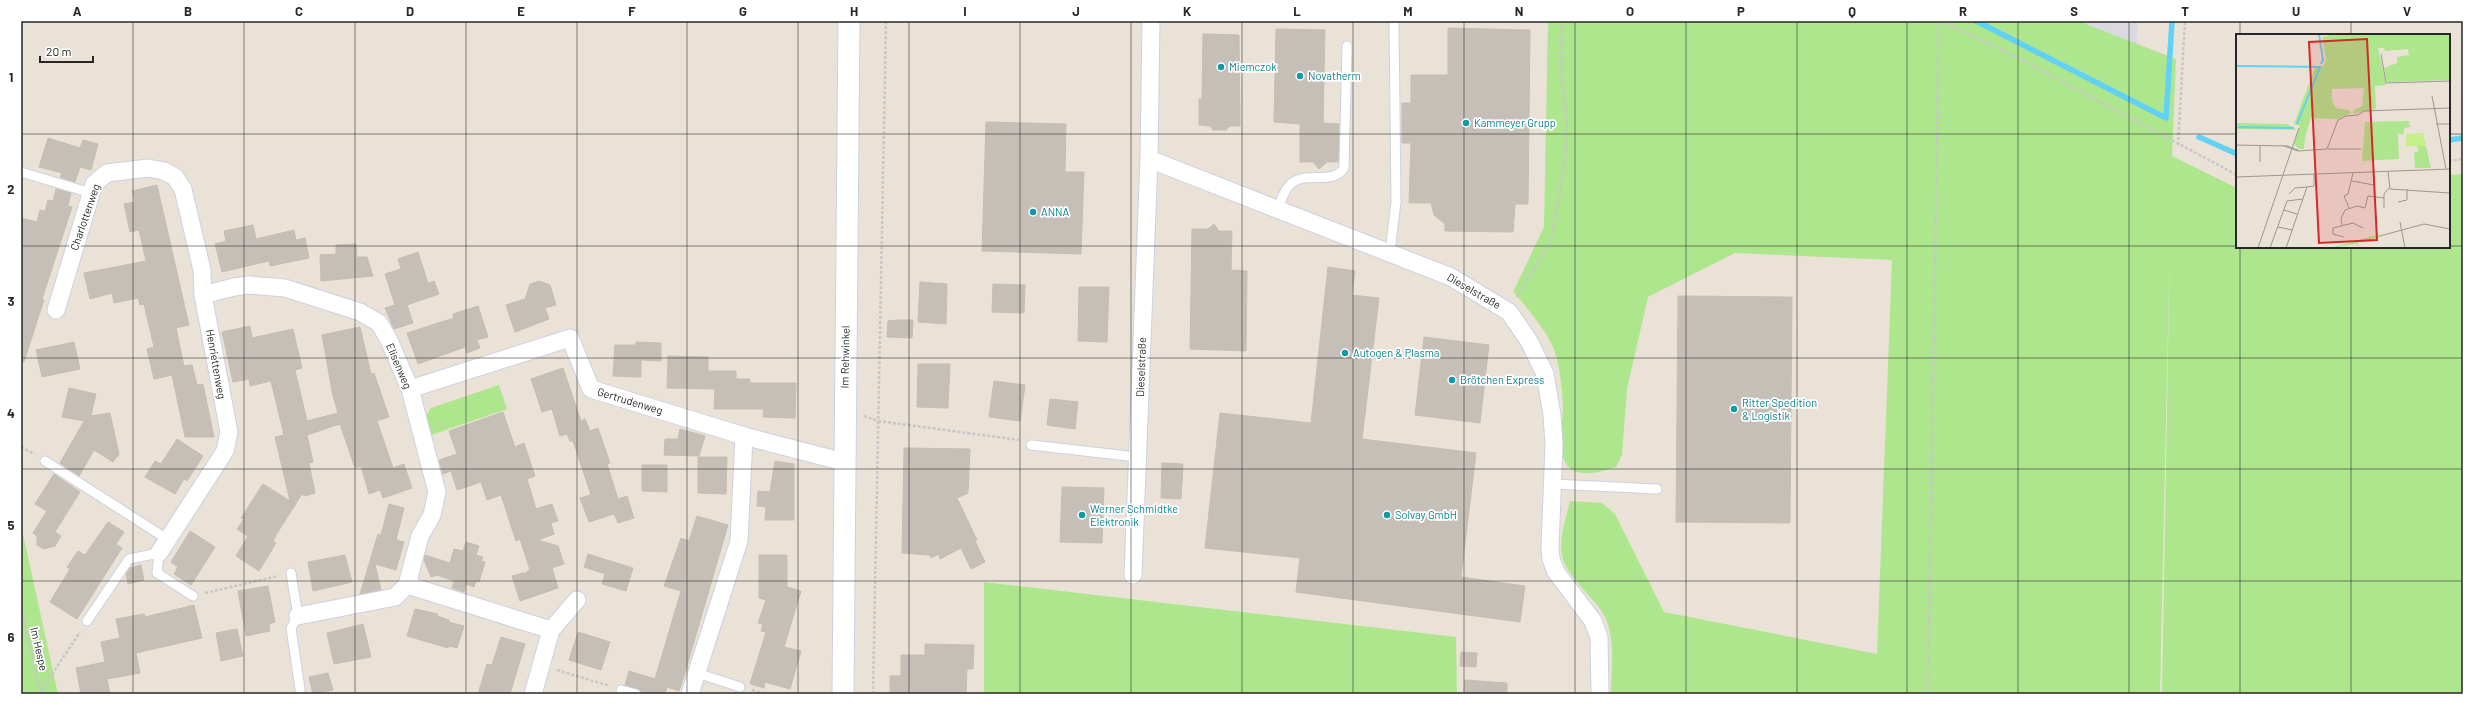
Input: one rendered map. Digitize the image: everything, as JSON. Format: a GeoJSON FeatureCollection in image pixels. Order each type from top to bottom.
{"type":"FeatureCollection","features":[{"type":"Feature","properties":{"kind":"street","name":"Im Rehwinkel"},"geometry":{"type":"LineString","coordinates":[[843,694],[844,413],[849,21]]}},
{"type":"Feature","properties":{"kind":"street","name":"Dieselstraße"},"geometry":{"type":"LineString","coordinates":[[1133,575],[1149,159],[1151,21]]}},
{"type":"Feature","properties":{"kind":"street","name":"Dieselstraße"},"geometry":{"type":"LineString","coordinates":[[1149,159],[1278,211],[1390,252],[1451,277],[1509,312],[1530,341],[1545,374],[1552,415],[1553,484],[1550,547],[1552,559],[1556,572],[1593,621],[1599,637],[1600,694]]}},
{"type":"Feature","properties":{"kind":"street","name":"Charlottenweg"},"geometry":{"type":"LineString","coordinates":[[56,310],[97,180],[107,172],[148,168],[164,171],[175,177]]}},
{"type":"Feature","properties":{"kind":"street","name":"Henriettenweg"},"geometry":{"type":"LineString","coordinates":[[163,546],[225,451],[229,432],[203,295],[202,270],[183,189],[175,177]]}},
{"type":"Feature","properties":{"kind":"street","name":"Elisenweg"},"geometry":{"type":"LineString","coordinates":[[203,295],[234,287],[266,285],[285,288],[360,312],[379,323],[389,340],[410,389],[437,492],[432,515],[420,536],[407,586]]}},
{"type":"Feature","properties":{"kind":"street","name":"Gertrudenweg"},"geometry":{"type":"LineString","coordinates":[[410,389],[570,338],[591,389],[744,436],[844,462]]}},
{"type":"Feature","properties":{"kind":"street"},"geometry":{"type":"LineString","coordinates":[[690,694],[739,541],[744,436]]}},
{"type":"Feature","properties":{"kind":"street"},"geometry":{"type":"LineString","coordinates":[[298,616],[395,596],[407,586],[551,630]]}},
{"type":"Feature","properties":{"kind":"street"},"geometry":{"type":"LineString","coordinates":[[533,694],[551,630],[577,600]]}},
{"type":"Feature","properties":{"kind":"lane"},"geometry":{"type":"LineString","coordinates":[[1390,252],[1396,202],[1394,21]]}},
{"type":"Feature","properties":{"kind":"lane"},"geometry":{"type":"LineString","coordinates":[[1278,211],[1286,189],[1293,182],[1306,177],[1328,178],[1340,174],[1344,168],[1347,46]]}},
{"type":"Feature","properties":{"kind":"lane"},"geometry":{"type":"LineString","coordinates":[[21,172],[92,193]]}},
{"type":"Feature","properties":{"kind":"lane"},"geometry":{"type":"LineString","coordinates":[[1031,445],[1137,457]]}},
{"type":"Feature","properties":{"kind":"lane"},"geometry":{"type":"LineString","coordinates":[[45,461],[163,546]]}},
{"type":"Feature","properties":{"kind":"lane"},"geometry":{"type":"LineString","coordinates":[[1553,484],[1657,489]]}},
{"type":"Feature","properties":{"kind":"lane"},"geometry":{"type":"LineString","coordinates":[[163,546],[157,573],[193,596]]}},
{"type":"Feature","properties":{"kind":"lane"},"geometry":{"type":"LineString","coordinates":[[87,621],[129,559],[163,546]]}},
{"type":"Feature","properties":{"kind":"lane"},"geometry":{"type":"LineString","coordinates":[[290,573],[298,616],[291,628],[300,689]]}},
{"type":"Feature","properties":{"kind":"lane"},"geometry":{"type":"LineString","coordinates":[[697,673],[740,687]]}},
{"type":"Feature","properties":{"kind":"lane"},"geometry":{"type":"LineString","coordinates":[[621,690],[636,694]]}},
{"type":"Feature","properties":{"kind":"path"},"geometry":{"type":"LineString","coordinates":[[873,694],[886,21]]}},
{"type":"Feature","properties":{"kind":"path"},"geometry":{"type":"LineString","coordinates":[[1509,312],[1551,240],[1557,208],[1565,158],[1566,121],[1561,72],[1562,21]]}},
{"type":"Feature","properties":{"kind":"path"},"geometry":{"type":"LineString","coordinates":[[1928,694],[1940,21],[2018,58],[2178,145],[2236,174]]}},
{"type":"Feature","properties":{"kind":"path"},"geometry":{"type":"LineString","coordinates":[[2178,145],[2185,21]]}},
{"type":"Feature","properties":{"kind":"path"},"geometry":{"type":"LineString","coordinates":[[2450,161],[2463,159]]}},
{"type":"Feature","properties":{"kind":"path"},"geometry":{"type":"LineString","coordinates":[[844,413],[878,420],[1021,440],[1031,445]]}},
{"type":"Feature","properties":{"kind":"path"},"geometry":{"type":"LineString","coordinates":[[193,596],[290,573]]}},
{"type":"Feature","properties":{"kind":"path","name":"Im Hespe"},"geometry":{"type":"LineString","coordinates":[[21,607],[41,693]]}},
{"type":"Feature","properties":{"kind":"path"},"geometry":{"type":"LineString","coordinates":[[41,693],[87,621]]}},
{"type":"Feature","properties":{"kind":"path"},"geometry":{"type":"LineString","coordinates":[[541,665],[621,690]]}},
{"type":"Feature","properties":{"kind":"shaded area"},"geometry":{"type":"Polygon","coordinates":[[[2057,21],[2138,21],[2136,54],[2057,21]]]}},
{"type":"Feature","properties":{"kind":"green space"},"geometry":{"type":"Polygon","coordinates":[[[1548,21],[2078,21],[2176,59],[2172,156],[2236,188],[2236,248],[2450,248],[2450,175],[2463,174],[2463,694],[2162,694],[2170,238],[2160,694],[1611,694],[1612,654],[1608,624],[1599,608],[1568,570],[1562,555],[1562,534],[1570,501],[1602,503],[1615,514],[1664,612],[1877,654],[1892,260],[1735,253],[1648,297],[1627,389],[1622,455],[1616,467],[1603,471],[1581,473],[1569,468],[1563,456],[1561,437],[1563,410],[1562,397],[1560,373],[1555,352],[1543,329],[1513,292],[1544,227],[1548,21]]]}},
{"type":"Feature","properties":{"kind":"green space"},"geometry":{"type":"Polygon","coordinates":[[[499,385],[507,409],[431,435],[425,417],[431,408],[499,385]]]}},
{"type":"Feature","properties":{"kind":"green space"},"geometry":{"type":"Polygon","coordinates":[[[21,525],[58,694],[21,694],[21,525]]]}},
{"type":"Feature","properties":{"kind":"green space"},"geometry":{"type":"Polygon","coordinates":[[[984,582],[1456,637],[1457,694],[984,694],[984,582]]]}},
{"type":"Feature","properties":{"kind":"building","name":"Kammeyer Grupp"},"geometry":{"type":"Polygon","coordinates":[[[1448,28],[1530,30],[1528,204],[1515,204],[1513,232],[1445,231],[1445,224],[1434,215],[1431,203],[1409,203],[1411,143],[1402,143],[1402,103],[1411,103],[1411,75],[1448,75],[1448,28]]]}},
{"type":"Feature","properties":{"kind":"building","name":"Novatherm"},"geometry":{"type":"Polygon","coordinates":[[[1276,29],[1325,30],[1323,123],[1339,124],[1338,162],[1327,162],[1319,169],[1313,162],[1300,162],[1300,124],[1274,122],[1276,29]]]}},
{"type":"Feature","properties":{"kind":"building","name":"Miemczok"},"geometry":{"type":"Polygon","coordinates":[[[1203,34],[1239,35],[1240,126],[1230,126],[1226,130],[1213,130],[1210,126],[1199,125],[1199,99],[1202,99],[1203,34]]]}},
{"type":"Feature","properties":{"kind":"building","name":"ANNA"},"geometry":{"type":"Polygon","coordinates":[[[986,122],[1066,124],[1065,172],[1084,172],[1081,254],[982,251],[986,122]]]}},
{"type":"Feature","properties":{"kind":"building"},"geometry":{"type":"Polygon","coordinates":[[[48,138],[80,148],[83,140],[98,144],[91,170],[80,167],[75,182],[60,177],[62,173],[39,167],[48,138]]]}},
{"type":"Feature","properties":{"kind":"building"},"geometry":{"type":"Polygon","coordinates":[[[157,185],[189,325],[176,328],[184,366],[192,365],[197,385],[203,384],[214,437],[185,437],[172,375],[154,379],[147,349],[154,347],[144,304],[140,305],[138,298],[114,303],[112,293],[90,299],[84,273],[146,261],[139,230],[130,232],[124,204],[135,202],[132,191],[157,185]]]}},
{"type":"Feature","properties":{"kind":"building"},"geometry":{"type":"Polygon","coordinates":[[[56,189],[71,193],[68,206],[72,207],[42,299],[44,300],[24,362],[21,361],[21,218],[37,222],[40,210],[45,211],[48,200],[53,201],[56,189]]]}},
{"type":"Feature","properties":{"kind":"building"},"geometry":{"type":"Polygon","coordinates":[[[1214,224],[1219,231],[1232,231],[1231,270],[1247,271],[1246,351],[1190,349],[1192,229],[1208,229],[1214,224]]]}},
{"type":"Feature","properties":{"kind":"building"},"geometry":{"type":"Polygon","coordinates":[[[253,225],[256,239],[294,230],[296,240],[305,238],[309,258],[270,266],[269,261],[222,272],[215,244],[226,241],[224,231],[253,225]]]}},
{"type":"Feature","properties":{"kind":"building"},"geometry":{"type":"Polygon","coordinates":[[[356,244],[357,257],[367,257],[373,276],[321,281],[320,255],[336,254],[336,245],[356,244]]]}},
{"type":"Feature","properties":{"kind":"building"},"geometry":{"type":"Polygon","coordinates":[[[418,252],[428,283],[434,281],[439,294],[407,305],[413,323],[394,329],[385,308],[395,305],[385,274],[401,269],[398,259],[418,252]]]}},
{"type":"Feature","properties":{"kind":"building"},"geometry":{"type":"Polygon","coordinates":[[[1328,267],[1355,271],[1352,295],[1379,298],[1362,439],[1476,453],[1461,577],[1525,586],[1520,622],[1296,592],[1300,558],[1205,548],[1220,413],[1311,423],[1328,267]]]}},
{"type":"Feature","properties":{"kind":"building"},"geometry":{"type":"Polygon","coordinates":[[[539,281],[550,285],[556,305],[545,308],[549,319],[515,332],[506,305],[525,299],[530,284],[539,281]]]}},
{"type":"Feature","properties":{"kind":"building"},"geometry":{"type":"Polygon","coordinates":[[[920,282],[947,284],[946,324],[918,322],[920,282]]]}},
{"type":"Feature","properties":{"kind":"building"},"geometry":{"type":"Polygon","coordinates":[[[993,284],[1025,285],[1024,313],[992,312],[993,284]]]}},
{"type":"Feature","properties":{"kind":"building"},"geometry":{"type":"Polygon","coordinates":[[[1079,287],[1109,287],[1107,342],[1078,341],[1079,287]]]}},
{"type":"Feature","properties":{"kind":"building","name":"Ritter Spedition & Logistik"},"geometry":{"type":"Polygon","coordinates":[[[1678,296],[1792,297],[1790,523],[1676,522],[1678,296]]]}},
{"type":"Feature","properties":{"kind":"building"},"geometry":{"type":"Polygon","coordinates":[[[478,306],[488,337],[477,340],[480,348],[467,353],[465,347],[418,364],[407,333],[454,318],[453,314],[478,306]]]}},
{"type":"Feature","properties":{"kind":"building"},"geometry":{"type":"Polygon","coordinates":[[[913,320],[912,338],[887,337],[888,321],[913,320]]]}},
{"type":"Feature","properties":{"kind":"building"},"geometry":{"type":"Polygon","coordinates":[[[250,326],[252,338],[293,329],[302,368],[295,370],[307,421],[338,413],[333,396],[322,335],[360,327],[371,374],[374,373],[389,417],[377,421],[393,468],[404,464],[412,488],[383,498],[380,490],[369,494],[361,466],[355,468],[340,424],[307,435],[313,462],[309,463],[315,493],[305,496],[302,494],[276,535],[273,542],[276,543],[259,571],[236,556],[248,536],[237,529],[244,519],[241,518],[263,484],[290,501],[275,437],[284,435],[271,381],[250,386],[249,379],[233,382],[222,332],[250,326]]]}},
{"type":"Feature","properties":{"kind":"building","name":"Brötchen Express"},"geometry":{"type":"Polygon","coordinates":[[[1424,337],[1489,345],[1480,423],[1415,415],[1424,337]]]}},
{"type":"Feature","properties":{"kind":"building"},"geometry":{"type":"Polygon","coordinates":[[[74,342],[80,369],[42,377],[36,350],[74,342]]]}},
{"type":"Feature","properties":{"kind":"building"},"geometry":{"type":"Polygon","coordinates":[[[636,342],[661,343],[661,361],[641,360],[641,377],[613,376],[615,345],[636,345],[636,342]]]}},
{"type":"Feature","properties":{"kind":"building"},"geometry":{"type":"Polygon","coordinates":[[[668,356],[708,357],[708,371],[736,371],[736,379],[750,379],[750,383],[796,383],[795,418],[763,417],[764,409],[714,409],[715,389],[667,388],[668,356]]]}},
{"type":"Feature","properties":{"kind":"building"},"geometry":{"type":"Polygon","coordinates":[[[918,364],[950,364],[948,408],[917,407],[918,364]]]}},
{"type":"Feature","properties":{"kind":"building"},"geometry":{"type":"Polygon","coordinates":[[[563,368],[581,421],[585,419],[590,431],[598,428],[610,463],[607,464],[618,499],[627,496],[634,518],[618,523],[614,514],[589,522],[580,498],[591,495],[573,441],[570,441],[567,434],[560,436],[552,409],[542,412],[531,379],[563,368]]]}},
{"type":"Feature","properties":{"kind":"building"},"geometry":{"type":"Polygon","coordinates":[[[994,381],[1025,385],[1020,421],[989,417],[994,381]]]}},
{"type":"Feature","properties":{"kind":"building"},"geometry":{"type":"Polygon","coordinates":[[[69,388],[96,394],[91,416],[110,413],[119,454],[113,462],[94,450],[79,476],[60,463],[84,421],[62,417],[69,388]]]}},
{"type":"Feature","properties":{"kind":"building"},"geometry":{"type":"Polygon","coordinates":[[[1050,399],[1078,402],[1075,429],[1047,425],[1050,399]]]}},
{"type":"Feature","properties":{"kind":"building"},"geometry":{"type":"Polygon","coordinates":[[[503,412],[515,447],[524,443],[535,476],[527,479],[536,509],[552,504],[558,521],[551,523],[554,534],[538,540],[558,546],[564,564],[552,568],[558,588],[520,601],[512,576],[523,573],[527,574],[526,572],[530,570],[520,539],[516,541],[501,495],[487,500],[481,482],[457,490],[451,471],[443,474],[439,460],[457,454],[449,431],[503,412]]]}},
{"type":"Feature","properties":{"kind":"building"},"geometry":{"type":"Polygon","coordinates":[[[680,429],[705,436],[699,456],[664,455],[665,439],[678,439],[680,429]]]}},
{"type":"Feature","properties":{"kind":"building"},"geometry":{"type":"Polygon","coordinates":[[[177,439],[203,456],[187,481],[184,479],[175,494],[145,477],[155,461],[161,464],[177,439]]]}},
{"type":"Feature","properties":{"kind":"building"},"geometry":{"type":"Polygon","coordinates":[[[904,448],[970,449],[968,493],[957,498],[977,540],[975,541],[985,562],[971,569],[961,548],[940,559],[939,554],[931,558],[930,555],[902,553],[904,448]]]}},
{"type":"Feature","properties":{"kind":"building"},"geometry":{"type":"Polygon","coordinates":[[[698,457],[727,457],[726,494],[698,493],[698,457]]]}},
{"type":"Feature","properties":{"kind":"building"},"geometry":{"type":"Polygon","coordinates":[[[775,461],[794,464],[794,520],[765,520],[766,507],[757,506],[758,491],[770,492],[775,461]]]}},
{"type":"Feature","properties":{"kind":"building"},"geometry":{"type":"Polygon","coordinates":[[[1162,463],[1183,464],[1181,499],[1161,498],[1162,463]]]}},
{"type":"Feature","properties":{"kind":"building"},"geometry":{"type":"Polygon","coordinates":[[[642,465],[667,465],[667,492],[642,491],[642,465]]]}},
{"type":"Feature","properties":{"kind":"building"},"geometry":{"type":"Polygon","coordinates":[[[54,474],[80,492],[55,532],[61,536],[55,546],[44,549],[37,545],[37,536],[33,533],[47,511],[35,504],[54,474]]]}},
{"type":"Feature","properties":{"kind":"building","name":"Werner Schmidtke Elektronik"},"geometry":{"type":"Polygon","coordinates":[[[1062,487],[1104,488],[1102,543],[1060,542],[1062,487]]]}},
{"type":"Feature","properties":{"kind":"building"},"geometry":{"type":"Polygon","coordinates":[[[389,504],[404,508],[396,540],[404,542],[396,570],[375,564],[381,590],[360,594],[378,534],[381,535],[389,504]]]}},
{"type":"Feature","properties":{"kind":"building"},"geometry":{"type":"Polygon","coordinates":[[[697,516],[728,525],[684,676],[679,691],[667,687],[665,694],[641,692],[625,685],[629,671],[655,679],[681,591],[664,586],[681,538],[689,541],[697,516]]]}},
{"type":"Feature","properties":{"kind":"building"},"geometry":{"type":"Polygon","coordinates":[[[108,522],[124,532],[116,544],[122,548],[77,619],[50,602],[70,569],[67,567],[78,551],[85,555],[108,522]]]}},
{"type":"Feature","properties":{"kind":"building"},"geometry":{"type":"Polygon","coordinates":[[[190,531],[215,547],[191,585],[174,574],[178,567],[171,562],[190,531]]]}},
{"type":"Feature","properties":{"kind":"building"},"geometry":{"type":"Polygon","coordinates":[[[466,542],[479,546],[476,555],[483,557],[481,561],[485,562],[479,582],[476,581],[474,587],[466,584],[464,592],[452,588],[454,581],[437,575],[431,577],[424,560],[425,555],[450,563],[454,549],[463,551],[466,542]]]}},
{"type":"Feature","properties":{"kind":"building"},"geometry":{"type":"Polygon","coordinates":[[[588,554],[633,568],[626,591],[602,584],[605,574],[584,567],[588,554]]]}},
{"type":"Feature","properties":{"kind":"building"},"geometry":{"type":"Polygon","coordinates":[[[345,555],[352,582],[313,591],[308,562],[345,555]]]}},
{"type":"Feature","properties":{"kind":"building"},"geometry":{"type":"Polygon","coordinates":[[[759,555],[787,555],[787,587],[801,591],[784,647],[801,651],[790,689],[765,682],[764,688],[750,684],[766,632],[761,631],[763,624],[758,623],[766,600],[759,598],[759,555]]]}},
{"type":"Feature","properties":{"kind":"building"},"geometry":{"type":"Polygon","coordinates":[[[141,565],[144,580],[128,584],[126,574],[130,568],[141,565]]]}},
{"type":"Feature","properties":{"kind":"building"},"geometry":{"type":"Polygon","coordinates":[[[268,586],[275,622],[269,624],[270,631],[246,636],[238,591],[268,586]]]}},
{"type":"Feature","properties":{"kind":"building"},"geometry":{"type":"Polygon","coordinates":[[[194,605],[202,638],[136,653],[140,673],[107,679],[110,694],[81,694],[76,668],[105,662],[101,642],[120,638],[116,619],[144,614],[145,617],[194,605]]]}},
{"type":"Feature","properties":{"kind":"building"},"geometry":{"type":"Polygon","coordinates":[[[415,609],[438,614],[437,616],[449,620],[449,622],[464,626],[457,648],[449,646],[448,648],[407,636],[415,609]]]}},
{"type":"Feature","properties":{"kind":"building"},"geometry":{"type":"Polygon","coordinates":[[[363,624],[371,657],[334,664],[327,633],[363,624]]]}},
{"type":"Feature","properties":{"kind":"building"},"geometry":{"type":"Polygon","coordinates":[[[237,629],[243,656],[221,661],[216,633],[237,629]]]}},
{"type":"Feature","properties":{"kind":"building"},"geometry":{"type":"Polygon","coordinates":[[[578,632],[610,642],[601,670],[569,660],[578,632]]]}},
{"type":"Feature","properties":{"kind":"building"},"geometry":{"type":"Polygon","coordinates":[[[501,637],[525,644],[510,694],[478,694],[487,664],[492,665],[501,637]]]}},
{"type":"Feature","properties":{"kind":"building"},"geometry":{"type":"Polygon","coordinates":[[[925,644],[974,645],[973,669],[967,669],[966,694],[890,694],[890,676],[901,676],[901,655],[925,655],[925,644]]]}},
{"type":"Feature","properties":{"kind":"building"},"geometry":{"type":"Polygon","coordinates":[[[1461,652],[1477,653],[1476,667],[1460,666],[1461,652]]]}},
{"type":"Feature","properties":{"kind":"building"},"geometry":{"type":"Polygon","coordinates":[[[328,673],[333,690],[313,694],[309,677],[328,673]]]}},
{"type":"Feature","properties":{"kind":"building"},"geometry":{"type":"Polygon","coordinates":[[[1465,680],[1507,683],[1507,694],[1464,694],[1465,680]]]}},
{"type":"Feature","properties":{"kind":"waterway"},"geometry":{"type":"LineString","coordinates":[[1976,21],[2166,118],[2172,21]]}},
{"type":"Feature","properties":{"kind":"waterway"},"geometry":{"type":"LineString","coordinates":[[2199,137],[2236,154]]}},
{"type":"Feature","properties":{"kind":"waterway"},"geometry":{"type":"LineString","coordinates":[[2450,140],[2463,138]]}},
{"type":"Feature","properties":{"kind":"place","name":"Miemczok"},"geometry":{"type":"Point","coordinates":[1221,67]}},
{"type":"Feature","properties":{"kind":"place","name":"Novatherm"},"geometry":{"type":"Point","coordinates":[1300,76]}},
{"type":"Feature","properties":{"kind":"place","name":"Kammeyer Grupp"},"geometry":{"type":"Point","coordinates":[1466,123]}},
{"type":"Feature","properties":{"kind":"place","name":"ANNA"},"geometry":{"type":"Point","coordinates":[1033,212]}},
{"type":"Feature","properties":{"kind":"place","name":"Autogen & Plasma"},"geometry":{"type":"Point","coordinates":[1345,353]}},
{"type":"Feature","properties":{"kind":"place","name":"Brötchen Express"},"geometry":{"type":"Point","coordinates":[1452,380]}},
{"type":"Feature","properties":{"kind":"place","name":"Ritter Spedition & Logistik"},"geometry":{"type":"Point","coordinates":[1734,409]}},
{"type":"Feature","properties":{"kind":"place","name":"Werner Schmidtke Elektronik"},"geometry":{"type":"Point","coordinates":[1082,515]}},
{"type":"Feature","properties":{"kind":"place","name":"Solvay GmbH"},"geometry":{"type":"Point","coordinates":[1387,515]}}]}
